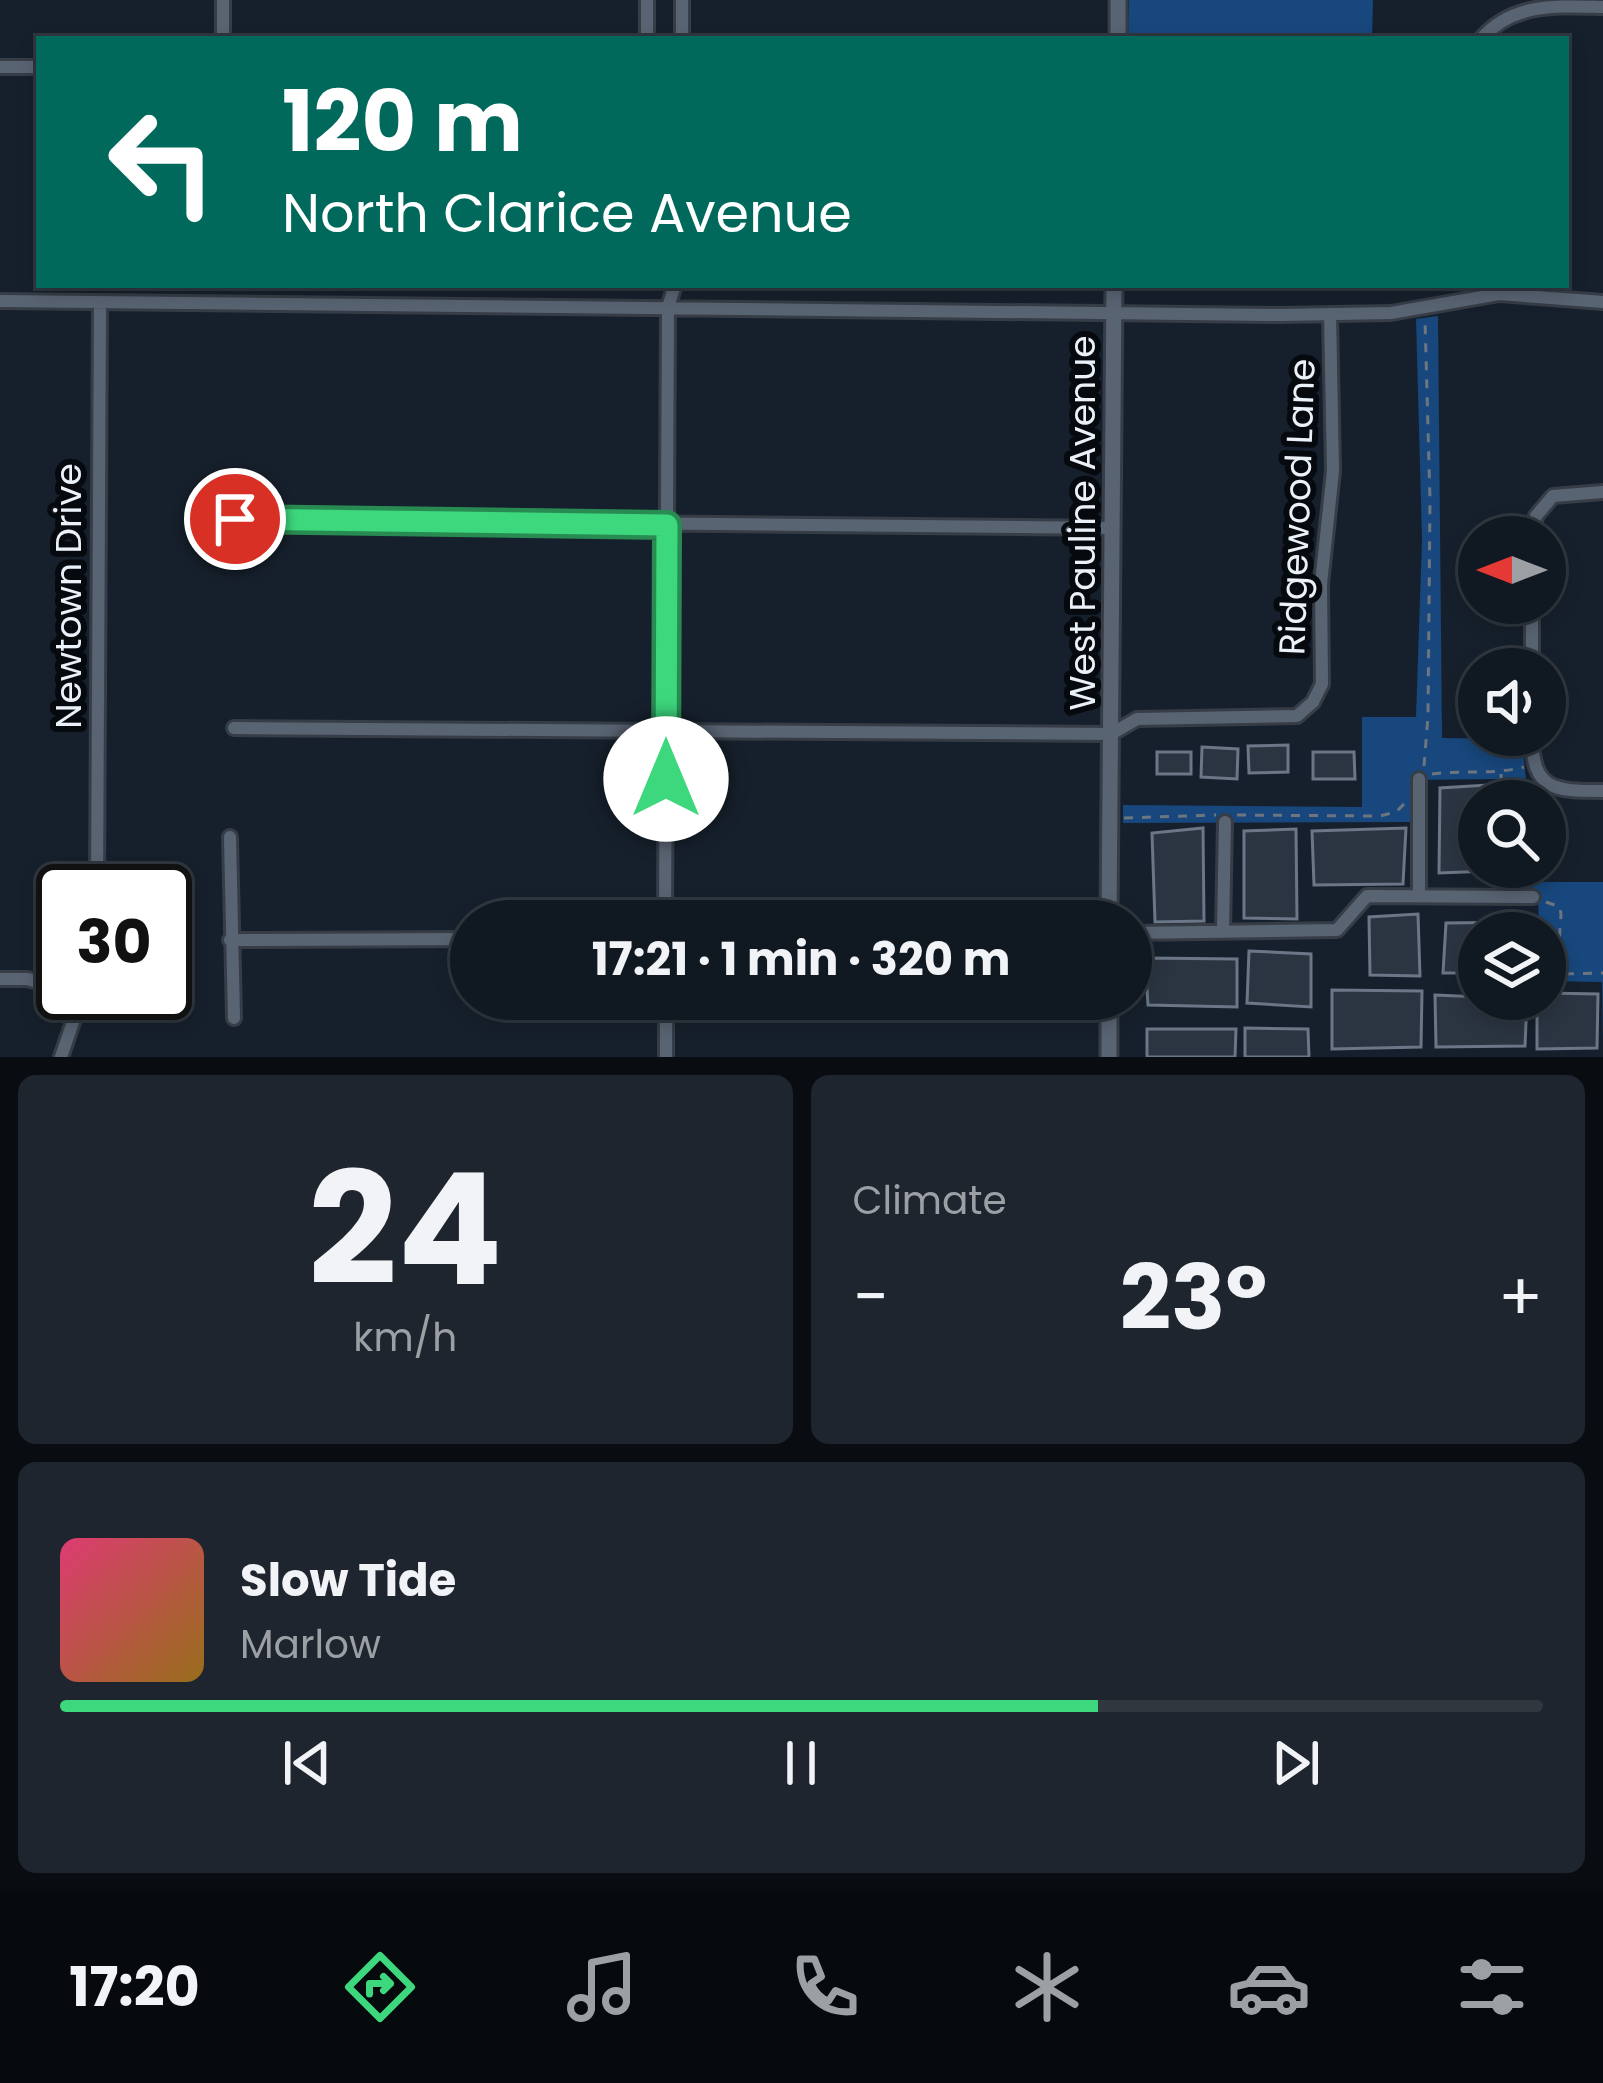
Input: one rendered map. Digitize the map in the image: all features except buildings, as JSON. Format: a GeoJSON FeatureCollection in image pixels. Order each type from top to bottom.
{"type":"FeatureCollection","features":[{"type":"Feature","properties":{"kind":"street"},"geometry":{"type":"LineString","coordinates":[[223,0],[223,36]]}},
{"type":"Feature","properties":{"kind":"street"},"geometry":{"type":"LineString","coordinates":[[647,0],[647,36]]}},
{"type":"Feature","properties":{"kind":"street"},"geometry":{"type":"LineString","coordinates":[[682,0],[682,36]]}},
{"type":"Feature","properties":{"kind":"street"},"geometry":{"type":"LineString","coordinates":[[1118,0],[1118,36]]}},
{"type":"Feature","properties":{"kind":"street"},"geometry":{"type":"LineString","coordinates":[[1484,36],[1492,26],[1539,6],[1603,7]]}},
{"type":"Feature","properties":{"kind":"street"},"geometry":{"type":"LineString","coordinates":[[0,67],[36,67]]}},
{"type":"Feature","properties":{"kind":"street"},"geometry":{"type":"LineString","coordinates":[[223,288],[223,303]]}},
{"type":"Feature","properties":{"kind":"street"},"geometry":{"type":"LineString","coordinates":[[659,288],[668,307]]}},
{"type":"Feature","properties":{"kind":"street"},"geometry":{"type":"LineString","coordinates":[[665,900],[668,307],[674,288]]}},
{"type":"Feature","properties":{"kind":"street","name":"West Pauline Avenue"},"geometry":{"type":"LineString","coordinates":[[1109,900],[1114,288]]}},
{"type":"Feature","properties":{"kind":"street"},"geometry":{"type":"LineString","coordinates":[[0,301],[1330,314],[1391,314],[1465,292],[1603,302]]}},
{"type":"Feature","properties":{"kind":"street","name":"Newtown Drive"},"geometry":{"type":"LineString","coordinates":[[97,864],[100,302]]}},
{"type":"Feature","properties":{"kind":"street","name":"Ridgewood Lane"},"geometry":{"type":"LineString","coordinates":[[1111,734],[1136,719],[1274,719],[1297,716],[1313,703],[1322,684],[1321,584],[1334,471],[1330,314]]}},
{"type":"Feature","properties":{"kind":"street"},"geometry":{"type":"LineString","coordinates":[[1536,516],[1553,496],[1603,492]]}},
{"type":"Feature","properties":{"kind":"street"},"geometry":{"type":"LineString","coordinates":[[235,519],[1112,528]]}},
{"type":"Feature","properties":{"kind":"street"},"geometry":{"type":"LineString","coordinates":[[234,728],[1111,734]]}},
{"type":"Feature","properties":{"kind":"street"},"geometry":{"type":"LineString","coordinates":[[1533,756],[1535,772],[1546,783],[1565,791],[1603,791]]}},
{"type":"Feature","properties":{"kind":"street"},"geometry":{"type":"LineString","coordinates":[[1419,779],[1419,896]]}},
{"type":"Feature","properties":{"kind":"street"},"geometry":{"type":"LineString","coordinates":[[1223,931],[1225,822]]}},
{"type":"Feature","properties":{"kind":"street"},"geometry":{"type":"LineString","coordinates":[[230,837],[234,1018]]}},
{"type":"Feature","properties":{"kind":"street"},"geometry":{"type":"LineString","coordinates":[[1152,933],[1337,930],[1367,896],[1533,897]]}},
{"type":"Feature","properties":{"kind":"street"},"geometry":{"type":"LineString","coordinates":[[230,940],[450,939]]}},
{"type":"Feature","properties":{"kind":"street"},"geometry":{"type":"LineString","coordinates":[[0,979],[36,982]]}},
{"type":"Feature","properties":{"kind":"street"},"geometry":{"type":"LineString","coordinates":[[61,1057],[69,1020]]}},
{"type":"Feature","properties":{"kind":"street"},"geometry":{"type":"LineString","coordinates":[[666,1020],[666,1057]]}},
{"type":"Feature","properties":{"kind":"street"},"geometry":{"type":"LineString","coordinates":[[1109,1020],[1109,1057]]}},
{"type":"Feature","properties":{"kind":"path"},"geometry":{"type":"LineString","coordinates":[[1424,306],[1430,500],[1428,716],[1421,776],[1465,770],[1500,772],[1534,764]]}},
{"type":"Feature","properties":{"kind":"path"},"geometry":{"type":"LineString","coordinates":[[1500,772],[1501,780]]}},
{"type":"Feature","properties":{"kind":"path"},"geometry":{"type":"LineString","coordinates":[[1110,818],[1156,814],[1380,817],[1396,812],[1408,797]]}},
{"type":"Feature","properties":{"kind":"path"},"geometry":{"type":"LineString","coordinates":[[1504,888],[1504,897]]}},
{"type":"Feature","properties":{"kind":"path"},"geometry":{"type":"LineString","coordinates":[[1533,897],[1560,907],[1557,974],[1603,973]]}},
{"type":"Feature","properties":{"kind":"shaded area"},"geometry":{"type":"Polygon","coordinates":[[[1129,0],[1373,0],[1372,36],[1128,36],[1129,0]]]}},
{"type":"Feature","properties":{"kind":"shaded area"},"geometry":{"type":"Polygon","coordinates":[[[1438,316],[1442,738],[1458,738],[1458,756],[1524,756],[1526,780],[1411,780],[1410,822],[1123,823],[1123,805],[1362,807],[1362,717],[1416,717],[1422,539],[1416,319],[1438,316]]]}},
{"type":"Feature","properties":{"kind":"shaded area"},"geometry":{"type":"Polygon","coordinates":[[[1603,882],[1603,1044],[1602,982],[1566,981],[1566,912],[1538,912],[1538,892],[1498,891],[1603,882]]]}},
{"type":"Feature","properties":{"kind":"route"},"geometry":{"type":"LineString","coordinates":[[235,519],[667,525],[666,779]]}}]}
